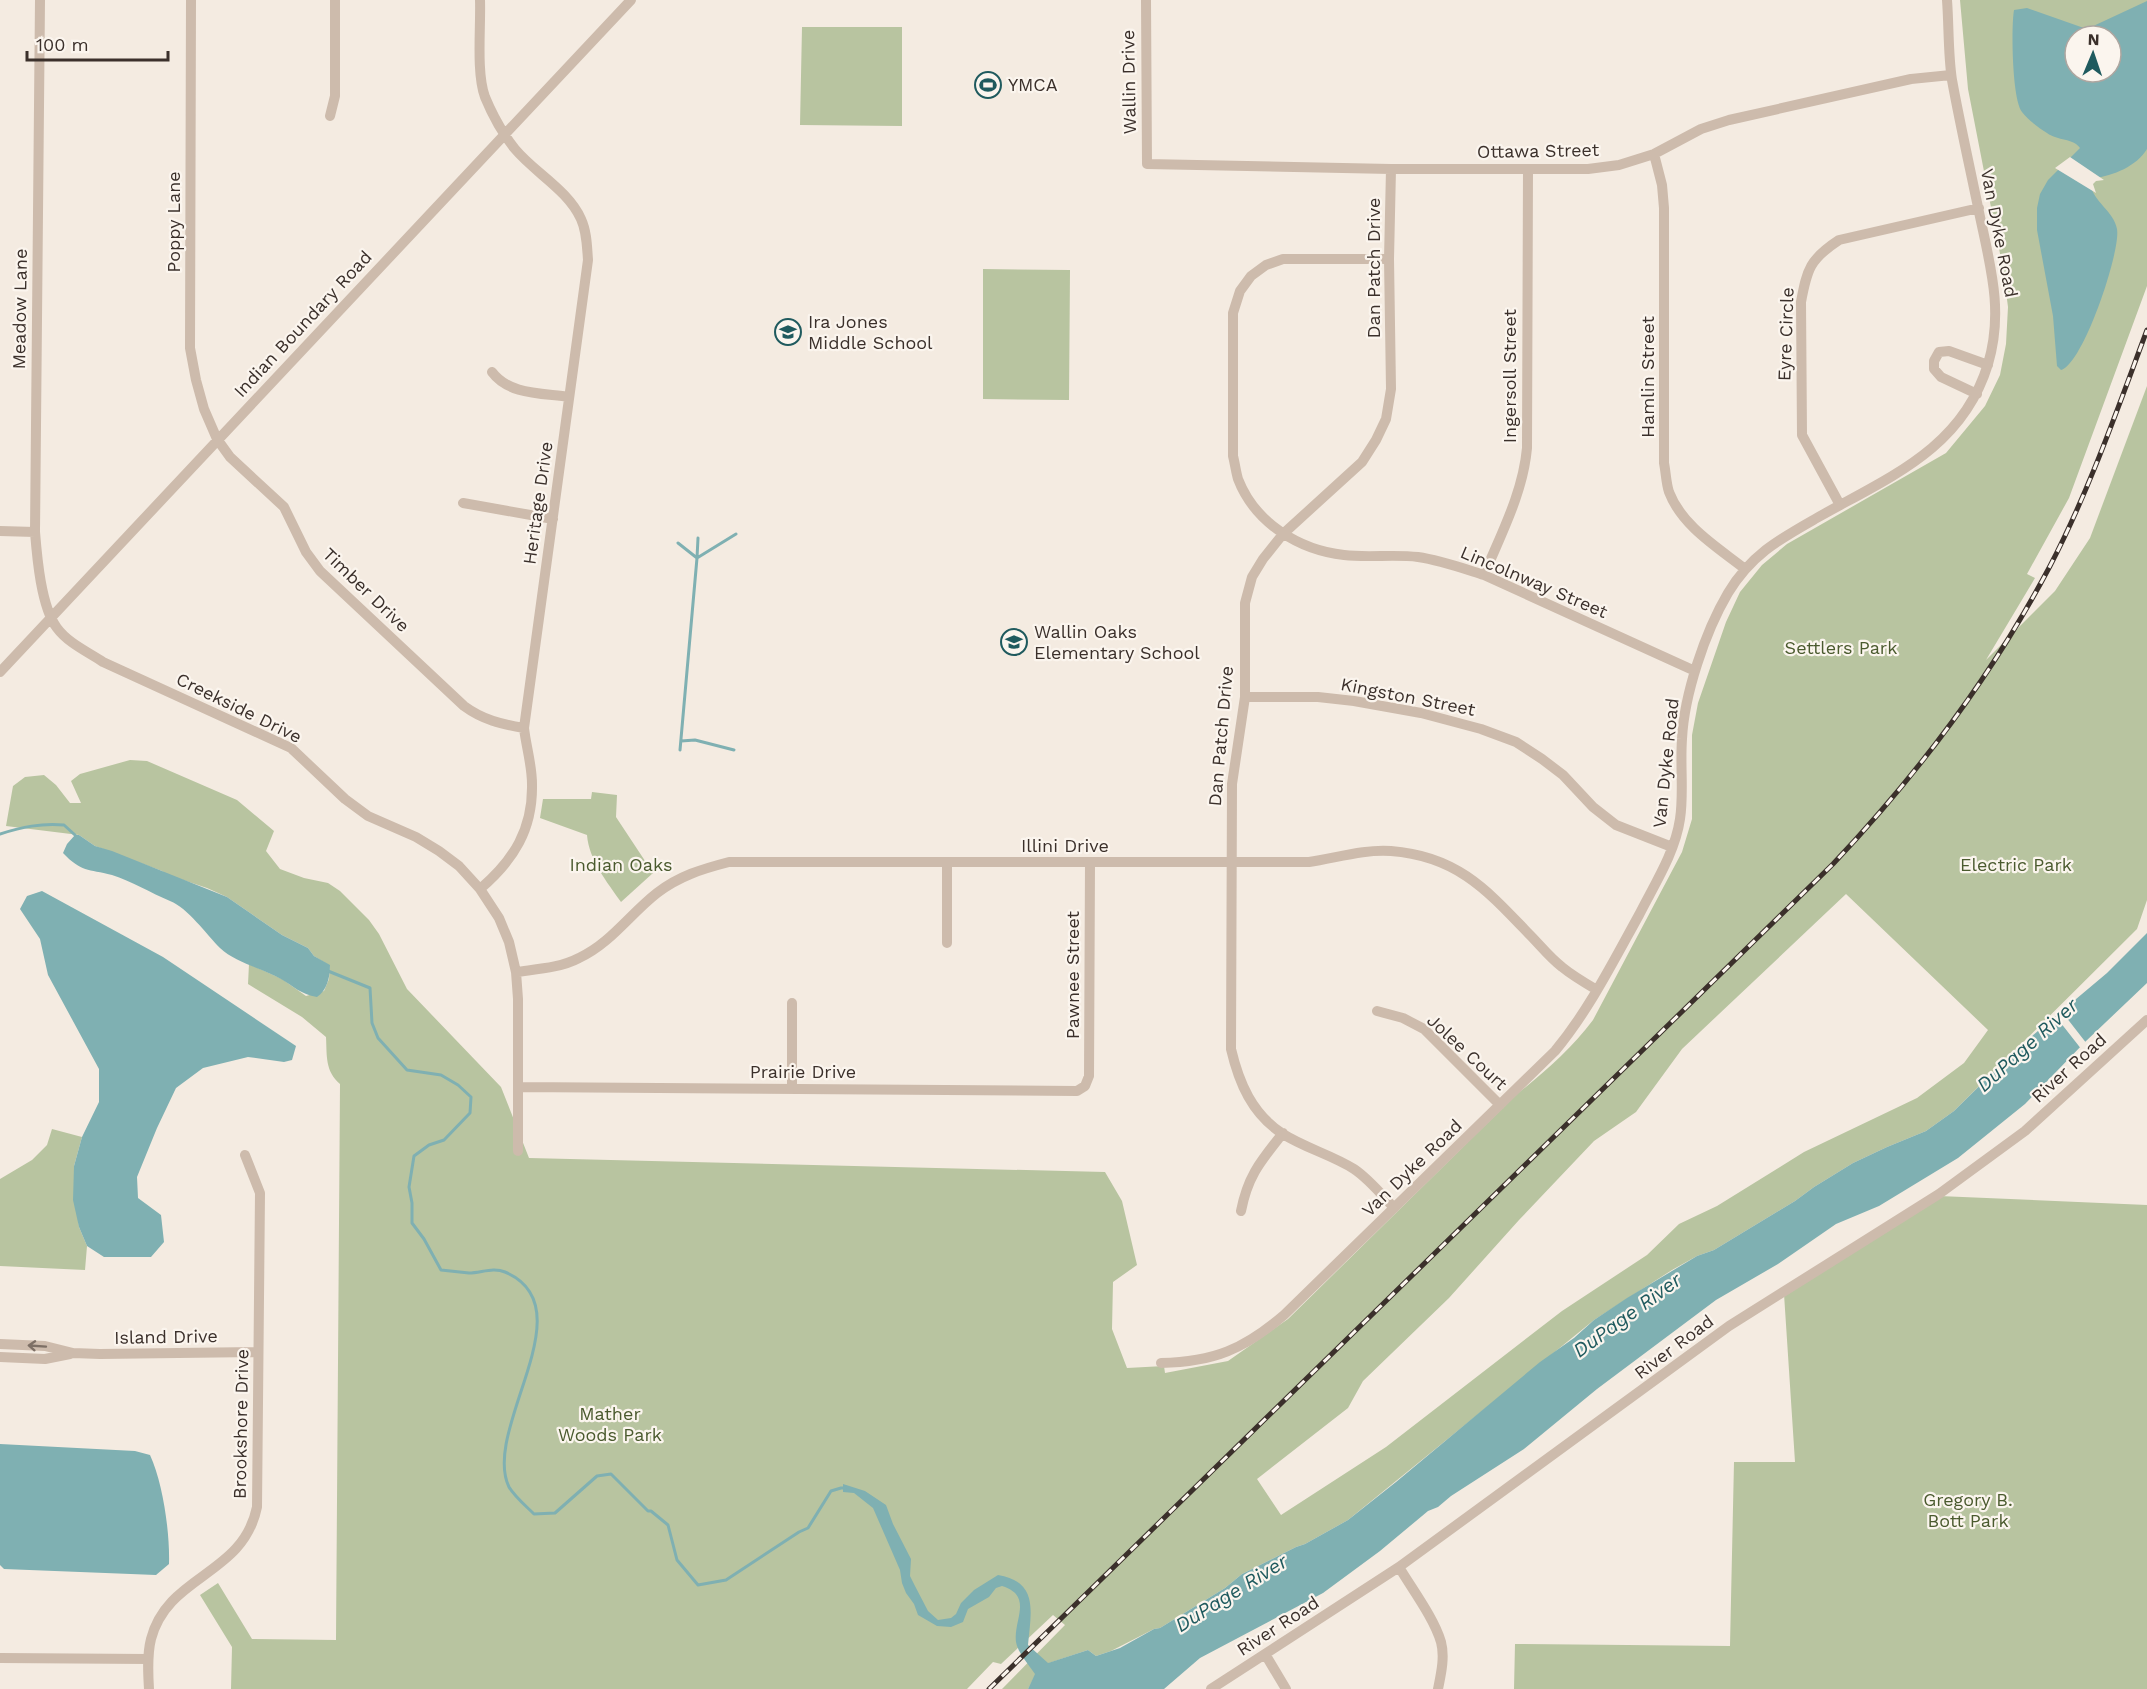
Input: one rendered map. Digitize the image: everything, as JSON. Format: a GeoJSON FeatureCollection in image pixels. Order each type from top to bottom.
{"type":"FeatureCollection","features":[{"type":"Feature","properties":{"kind":"street","name":"Meadow Lane"},"geometry":{"type":"LineString","coordinates":[[40,0],[35,532],[40,577],[51,616]]}},
{"type":"Feature","properties":{"kind":"street","name":"Poppy Lane"},"geometry":{"type":"LineString","coordinates":[[191,0],[190,348],[204,409],[217,439]]}},
{"type":"Feature","properties":{"kind":"street"},"geometry":{"type":"LineString","coordinates":[[330,116],[335,96],[335,0]]}},
{"type":"Feature","properties":{"kind":"street","name":"Heritage Drive"},"geometry":{"type":"LineString","coordinates":[[480,0],[481,69],[484,94],[505,134],[516,149],[572,204],[582,220],[588,260],[524,728],[532,783],[530,809],[523,835],[514,854],[500,872],[480,889]]}},
{"type":"Feature","properties":{"kind":"street","name":"Indian Boundary Road"},"geometry":{"type":"LineString","coordinates":[[0,672],[631,0]]}},
{"type":"Feature","properties":{"kind":"street","name":"Wallin Drive"},"geometry":{"type":"LineString","coordinates":[[1146,0],[1147,165]]}},
{"type":"Feature","properties":{"kind":"street","name":"Van Dyke Road"},"geometry":{"type":"LineString","coordinates":[[1161,1363],[1190,1362],[1221,1354],[1264,1332],[1500,1105],[1562,1042],[1576,1025],[1597,990],[1664,867],[1672,847],[1680,822],[1682,738],[1686,707],[1695,671],[1727,594],[1744,569],[1768,547],[1907,467],[1932,450],[1953,429],[1977,394],[1988,366],[1995,338],[1997,307],[1952,75],[1947,0]]}},
{"type":"Feature","properties":{"kind":"street","name":"Ottawa Street"},"geometry":{"type":"LineString","coordinates":[[1147,165],[1588,169],[1619,165],[1654,154],[1701,129],[1729,120],[1911,79],[1952,75]]}},
{"type":"Feature","properties":{"kind":"street","name":"Hamlin Street"},"geometry":{"type":"LineString","coordinates":[[1654,154],[1662,185],[1664,208],[1664,464],[1668,490],[1678,510],[1694,529],[1744,569]]}},
{"type":"Feature","properties":{"kind":"street","name":"Dan Patch Drive"},"geometry":{"type":"LineString","coordinates":[[1391,169],[1389,259],[1391,389],[1386,419],[1362,462],[1283,534],[1252,577],[1245,603],[1245,698],[1232,784],[1230,863],[1231,1049],[1237,1073],[1249,1101],[1282,1133],[1355,1170],[1394,1208]]}},
{"type":"Feature","properties":{"kind":"street","name":"Ingersoll Street"},"geometry":{"type":"LineString","coordinates":[[1484,575],[1517,497],[1525,469],[1528,169]]}},
{"type":"Feature","properties":{"kind":"street","name":"Eyre Circle"},"geometry":{"type":"LineString","coordinates":[[1840,505],[1802,435],[1801,302],[1804,281],[1810,266],[1821,253],[1839,240],[1979,208]]}},
{"type":"Feature","properties":{"kind":"street","name":"Lincolnway Street"},"geometry":{"type":"LineString","coordinates":[[1389,259],[1283,259],[1251,276],[1240,291],[1233,313],[1233,456],[1239,479],[1252,504],[1264,519],[1283,534],[1324,552],[1345,555],[1416,557],[1450,564],[1484,575],[1695,671]]}},
{"type":"Feature","properties":{"kind":"street"},"geometry":{"type":"LineString","coordinates":[[1977,394],[1941,377],[1934,369],[1934,361],[1939,352],[1949,351],[1988,366]]}},
{"type":"Feature","properties":{"kind":"street"},"geometry":{"type":"LineString","coordinates":[[492,372],[498,380],[512,389],[569,397]]}},
{"type":"Feature","properties":{"kind":"street","name":"Timber Drive"},"geometry":{"type":"LineString","coordinates":[[217,439],[230,457],[284,507],[306,552],[329,579],[478,716],[495,723],[524,728]]}},
{"type":"Feature","properties":{"kind":"street"},"geometry":{"type":"LineString","coordinates":[[463,503],[553,519]]}},
{"type":"Feature","properties":{"kind":"street"},"geometry":{"type":"LineString","coordinates":[[0,531],[35,532]]}},
{"type":"Feature","properties":{"kind":"street","name":"Creekside Drive"},"geometry":{"type":"LineString","coordinates":[[51,616],[57,628],[64,635],[103,662],[291,748],[345,799],[368,816],[416,837],[439,851],[459,866],[480,889],[499,918],[509,942],[516,972],[518,1151]]}},
{"type":"Feature","properties":{"kind":"street","name":"Kingston Street"},"geometry":{"type":"LineString","coordinates":[[1245,698],[1318,697],[1354,701],[1421,713],[1481,729],[1516,742],[1542,759],[1563,775],[1593,807],[1616,825],[1672,847]]}},
{"type":"Feature","properties":{"kind":"street","name":"Illini Drive"},"geometry":{"type":"LineString","coordinates":[[516,972],[548,968],[579,959],[603,944],[656,894],[680,878],[703,868],[729,862],[1309,862],[1368,851],[1392,851],[1420,856],[1447,865],[1470,877],[1488,891],[1560,966],[1597,990]]}},
{"type":"Feature","properties":{"kind":"street"},"geometry":{"type":"LineString","coordinates":[[947,862],[947,943]]}},
{"type":"Feature","properties":{"kind":"street","name":"Pawnee Street"},"geometry":{"type":"LineString","coordinates":[[1085,1086],[1089,1076],[1090,863]]}},
{"type":"Feature","properties":{"kind":"street"},"geometry":{"type":"LineString","coordinates":[[792,1003],[792,1089]]}},
{"type":"Feature","properties":{"kind":"street","name":"Jolee Court"},"geometry":{"type":"LineString","coordinates":[[1377,1011],[1403,1018],[1424,1029],[1500,1105]]}},
{"type":"Feature","properties":{"kind":"street","name":"River Road"},"geometry":{"type":"LineString","coordinates":[[1211,1689],[1399,1567],[1729,1326],[1939,1194],[2025,1131],[2147,1020]]}},
{"type":"Feature","properties":{"kind":"street","name":"Prairie Drive"},"geometry":{"type":"LineString","coordinates":[[518,1087],[1077,1091],[1085,1086]]}},
{"type":"Feature","properties":{"kind":"street"},"geometry":{"type":"LineString","coordinates":[[1241,1211],[1245,1191],[1254,1171],[1282,1133]]}},
{"type":"Feature","properties":{"kind":"street","name":"Brookshore Drive"},"geometry":{"type":"LineString","coordinates":[[148,1689],[148,1659],[153,1632],[166,1607],[178,1593],[233,1554],[253,1524],[258,1499],[260,1193],[245,1155]]}},
{"type":"Feature","properties":{"kind":"street","name":"Island Drive"},"geometry":{"type":"LineString","coordinates":[[0,1344],[45,1346],[73,1353]]}},
{"type":"Feature","properties":{"kind":"street","name":"Island Drive"},"geometry":{"type":"LineString","coordinates":[[0,1357],[45,1359],[73,1353],[258,1352]]}},
{"type":"Feature","properties":{"kind":"street"},"geometry":{"type":"LineString","coordinates":[[1399,1567],[1433,1624],[1441,1643],[1442,1664],[1438,1689]]}},
{"type":"Feature","properties":{"kind":"street"},"geometry":{"type":"LineString","coordinates":[[1265,1654],[1286,1689]]}},
{"type":"Feature","properties":{"kind":"street"},"geometry":{"type":"LineString","coordinates":[[0,1658],[148,1659]]}},
{"type":"Feature","properties":{"kind":"green space"},"geometry":{"type":"Polygon","coordinates":[[[1960,0],[2147,0],[2147,286],[2069,498],[2027,574],[2035,578],[1986,660],[2055,591],[2090,538],[2147,386],[2147,900],[2137,929],[1954,1111],[1926,1131],[1853,1163],[1795,1201],[1714,1250],[1697,1256],[1672,1270],[1594,1320],[1348,1520],[1305,1544],[1242,1574],[1225,1588],[1160,1628],[1096,1656],[1088,1650],[1040,1666],[1028,1689],[1002,1689],[1065,1625],[1053,1615],[1001,1664],[993,1662],[967,1689],[231,1689],[232,1647],[200,1595],[218,1583],[252,1639],[336,1640],[340,1084],[329,1068],[326,1037],[302,1017],[248,984],[249,964],[282,979],[306,996],[324,991],[329,979],[330,966],[314,956],[308,948],[282,935],[227,897],[207,888],[95,846],[79,835],[6,826],[13,786],[25,777],[44,775],[56,785],[70,803],[81,803],[71,781],[80,774],[130,760],[147,761],[237,800],[274,831],[266,851],[280,869],[304,878],[328,883],[340,891],[369,920],[379,934],[407,989],[501,1087],[529,1158],[1105,1172],[1122,1201],[1137,1265],[1113,1282],[1112,1329],[1127,1368],[1164,1366],[1165,1373],[1228,1361],[1288,1319],[1517,1094],[1558,1059],[1593,1020],[1682,852],[1692,819],[1692,735],[1698,703],[1726,622],[1740,592],[1762,565],[1787,544],[1946,453],[1985,406],[2000,375],[2006,344],[2008,307],[2003,269],[1968,89],[1960,0]],[[1846,894],[1682,1049],[1636,1112],[1594,1141],[1449,1298],[1363,1381],[1348,1408],[1257,1479],[1281,1515],[1386,1447],[1562,1311],[1647,1255],[1679,1224],[1717,1206],[1804,1152],[1917,1098],[1964,1063],[1988,1030],[1846,894]]]}},
{"type":"Feature","properties":{"kind":"green space"},"geometry":{"type":"Polygon","coordinates":[[[802,27],[902,27],[902,126],[800,125],[802,27]]]}},
{"type":"Feature","properties":{"kind":"green space"},"geometry":{"type":"Polygon","coordinates":[[[983,269],[1070,270],[1069,400],[983,399],[983,269]]]}},
{"type":"Feature","properties":{"kind":"green space","name":"Indian Oaks"},"geometry":{"type":"Polygon","coordinates":[[[592,792],[617,795],[616,817],[653,873],[621,902],[595,862],[587,835],[540,818],[543,799],[591,799],[592,792]]]}},
{"type":"Feature","properties":{"kind":"green space"},"geometry":{"type":"Polygon","coordinates":[[[52,1129],[82,1137],[74,1166],[79,1227],[87,1246],[85,1270],[0,1266],[0,1179],[32,1160],[47,1145],[52,1129]]]}},
{"type":"Feature","properties":{"kind":"green space","name":"Gregory B. Bott Park"},"geometry":{"type":"Polygon","coordinates":[[[1939,1196],[2147,1205],[2147,1689],[1514,1689],[1515,1644],[1730,1646],[1734,1462],[1795,1462],[1784,1294],[1939,1196]]]}},
{"type":"Feature","properties":{"kind":"water"},"geometry":{"type":"Polygon","coordinates":[[[2147,1],[2147,149],[2131,165],[2109,175],[2094,178],[2090,183],[2095,196],[2115,223],[2117,241],[2099,306],[2080,349],[2070,363],[2061,370],[2057,366],[2053,316],[2037,230],[2037,208],[2040,194],[2048,180],[2080,148],[2047,133],[2034,124],[2022,112],[2019,105],[2014,78],[2014,10],[2027,8],[2072,24],[2063,24],[2063,84],[2123,84],[2123,24],[2098,24],[2147,1]]]}},
{"type":"Feature","properties":{"kind":"water"},"geometry":{"type":"Polygon","coordinates":[[[75,835],[79,835],[95,846],[227,897],[282,935],[308,948],[314,956],[330,965],[326,987],[317,997],[302,992],[274,975],[241,962],[226,953],[177,904],[112,875],[85,869],[75,864],[63,853],[75,835]]]}},
{"type":"Feature","properties":{"kind":"water"},"geometry":{"type":"Polygon","coordinates":[[[42,891],[163,957],[296,1046],[292,1060],[284,1062],[248,1057],[203,1068],[176,1088],[137,1177],[138,1198],[161,1215],[164,1242],[151,1257],[104,1257],[87,1246],[79,1227],[73,1200],[74,1166],[82,1137],[99,1102],[99,1069],[48,975],[40,939],[20,909],[27,896],[42,891]]]}},
{"type":"Feature","properties":{"kind":"water","name":"DuPage River"},"geometry":{"type":"Polygon","coordinates":[[[2147,933],[2147,983],[2025,1104],[1958,1158],[1879,1206],[1836,1224],[1778,1264],[1716,1300],[1597,1389],[1524,1449],[1451,1496],[1438,1507],[1428,1511],[1380,1551],[1323,1593],[1200,1658],[1164,1689],[1028,1689],[1035,1674],[1017,1646],[1016,1634],[1020,1602],[1012,1590],[1002,1586],[996,1588],[989,1597],[968,1609],[963,1622],[951,1627],[937,1626],[918,1615],[906,1593],[900,1570],[873,1508],[854,1493],[843,1492],[843,1484],[865,1491],[886,1505],[911,1559],[910,1576],[928,1611],[938,1620],[951,1618],[974,1590],[998,1575],[1020,1584],[1026,1592],[1031,1610],[1028,1645],[1048,1663],[1088,1650],[1096,1656],[1120,1648],[1160,1628],[1225,1588],[1242,1574],[1305,1544],[1348,1520],[1540,1362],[1574,1338],[1594,1320],[1627,1298],[1697,1256],[1714,1250],[1853,1163],[1926,1131],[1954,1111],[2019,1047],[2107,973],[2147,933]]]}},
{"type":"Feature","properties":{"kind":"water"},"geometry":{"type":"Polygon","coordinates":[[[0,1444],[135,1451],[150,1455],[159,1479],[165,1508],[169,1564],[156,1575],[4,1569],[0,1565],[0,1444]]]}},
{"type":"Feature","properties":{"kind":"pier"},"geometry":{"type":"Polygon","coordinates":[[[2070,157],[2104,180],[2093,184],[2096,193],[2055,168],[2070,157]]]}},
{"type":"Feature","properties":{"kind":"pier"},"geometry":{"type":"Polygon","coordinates":[[[2059,1008],[2087,1044],[2082,1050],[2053,1013],[2059,1008]]]}},
{"type":"Feature","properties":{"kind":"waterway"},"geometry":{"type":"LineString","coordinates":[[680,750],[697,558],[736,534]]}},
{"type":"Feature","properties":{"kind":"waterway"},"geometry":{"type":"LineString","coordinates":[[697,558],[698,538]]}},
{"type":"Feature","properties":{"kind":"waterway"},"geometry":{"type":"LineString","coordinates":[[678,543],[697,558]]}},
{"type":"Feature","properties":{"kind":"waterway"},"geometry":{"type":"LineString","coordinates":[[681,741],[695,740],[734,750]]}},
{"type":"Feature","properties":{"kind":"waterway"},"geometry":{"type":"LineString","coordinates":[[0,834],[32,826],[64,825],[75,835]]}},
{"type":"Feature","properties":{"kind":"waterway"},"geometry":{"type":"LineString","coordinates":[[328,971],[370,988],[372,1023],[378,1038],[407,1070],[441,1075],[458,1085],[471,1097],[470,1113],[444,1140],[429,1145],[414,1156],[409,1187],[412,1223],[424,1239],[441,1270],[469,1273],[492,1270],[505,1272],[528,1289],[537,1312],[535,1340],[528,1371],[508,1434],[504,1463],[509,1487],[514,1494],[534,1514],[555,1513],[597,1476],[611,1474],[648,1511],[668,1525],[677,1560],[698,1585],[726,1580],[808,1528],[831,1491],[845,1488]]}},
{"type":"Feature","properties":{"kind":"railway"},"geometry":{"type":"LineString","coordinates":[[989,1689],[1833,864],[1895,795],[1952,722],[2028,607],[2064,538],[2090,479],[2147,330]]}},
{"type":"Feature","properties":{"kind":"place","name":"YMCA"},"geometry":{"type":"Point","coordinates":[988,85]}},
{"type":"Feature","properties":{"kind":"place","name":"Ira Jones Middle School"},"geometry":{"type":"Point","coordinates":[788,332]}},
{"type":"Feature","properties":{"kind":"place","name":"Wallin Oaks Elementary School"},"geometry":{"type":"Point","coordinates":[1014,642]}},
{"type":"Feature","properties":{"kind":"park label","name":"Settlers Park"},"geometry":{"type":"Point","coordinates":[1841,648]}},
{"type":"Feature","properties":{"kind":"park label","name":"Electric Park"},"geometry":{"type":"Point","coordinates":[2016,865]}},
{"type":"Feature","properties":{"kind":"park label","name":"Mather Woods Park"},"geometry":{"type":"Point","coordinates":[610,1424]}}]}
